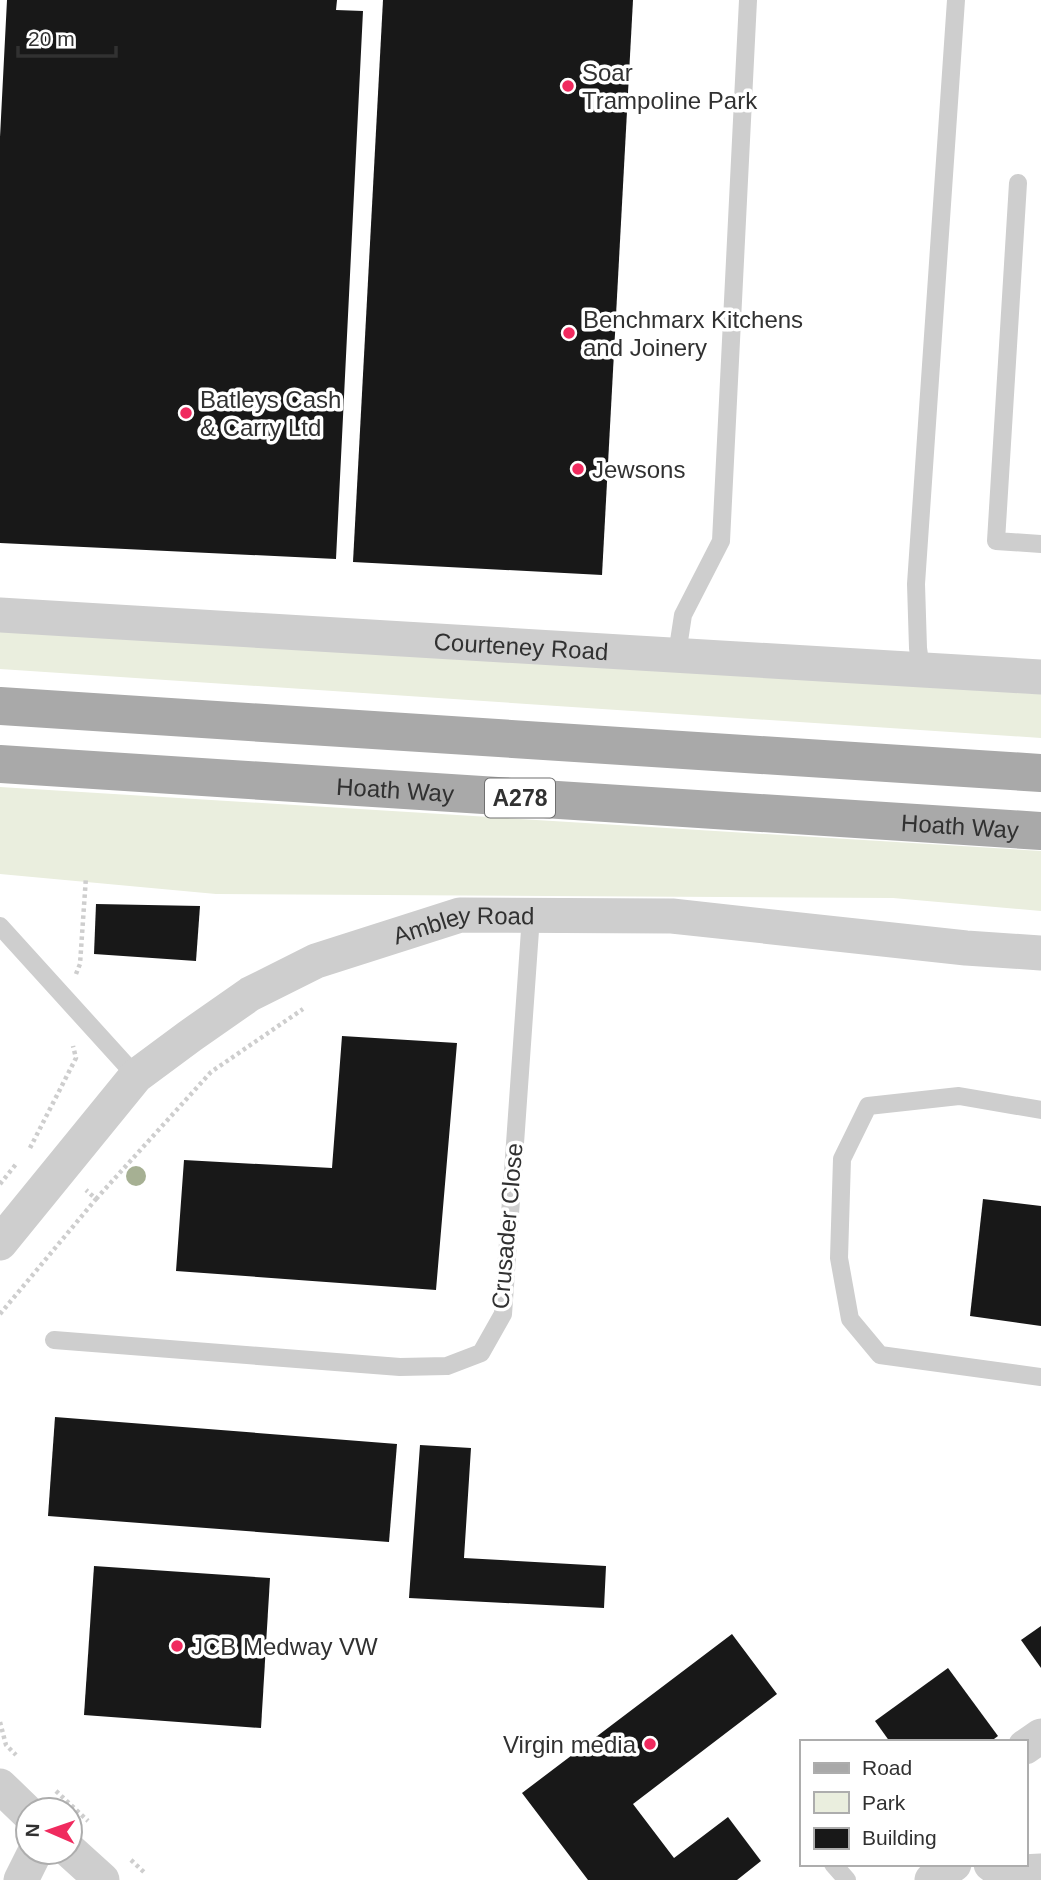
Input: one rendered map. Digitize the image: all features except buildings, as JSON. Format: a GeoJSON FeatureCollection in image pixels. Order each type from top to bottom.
{"type":"FeatureCollection","features":[{"type":"Feature","properties":{"kind":"main road"},"geometry":{"type":"LineString","coordinates":[[0,706],[1041,773]]}},
{"type":"Feature","properties":{"kind":"main road","name":"Hoath Way"},"geometry":{"type":"LineString","coordinates":[[0,764],[1041,831]]}},
{"type":"Feature","properties":{"kind":"street","name":"Courteney Road"},"geometry":{"type":"LineString","coordinates":[[0,615],[1041,677]]}},
{"type":"Feature","properties":{"kind":"street","name":"Ambley Road"},"geometry":{"type":"LineString","coordinates":[[0,1243],[136,1076],[250,994],[316,961],[460,915],[672,916],[966,948],[1041,953]]}},
{"type":"Feature","properties":{"kind":"street"},"geometry":{"type":"LineString","coordinates":[[0,1786],[14,1800]]}},
{"type":"Feature","properties":{"kind":"street"},"geometry":{"type":"LineString","coordinates":[[84,1864],[102,1880]]}},
{"type":"Feature","properties":{"kind":"street"},"geometry":{"type":"LineString","coordinates":[[932,1880],[951,1866]]}},
{"type":"Feature","properties":{"kind":"street"},"geometry":{"type":"LineString","coordinates":[[994,1866],[1003,1873],[1041,1871]]}},
{"type":"Feature","properties":{"kind":"lane"},"geometry":{"type":"LineString","coordinates":[[677,654],[683,615],[721,541],[748,0]]}},
{"type":"Feature","properties":{"kind":"lane"},"geometry":{"type":"LineString","coordinates":[[921,669],[915,584],[956,0]]}},
{"type":"Feature","properties":{"kind":"lane"},"geometry":{"type":"LineString","coordinates":[[1018,183],[996,541],[1041,544]]}},
{"type":"Feature","properties":{"kind":"lane","name":"Crusader Close"},"geometry":{"type":"LineString","coordinates":[[54,1339],[400,1367],[447,1366],[481,1353],[503,1314],[531,916]]}},
{"type":"Feature","properties":{"kind":"lane"},"geometry":{"type":"LineString","coordinates":[[0,926],[136,1076]]}},
{"type":"Feature","properties":{"kind":"lane"},"geometry":{"type":"LineString","coordinates":[[1041,1110],[959,1097],[868,1106],[842,1159],[839,1258],[850,1319],[880,1355],[1041,1377]]}},
{"type":"Feature","properties":{"kind":"lane"},"geometry":{"type":"LineString","coordinates":[[835,1866],[847,1880]]}},
{"type":"Feature","properties":{"kind":"path"},"geometry":{"type":"LineString","coordinates":[[59,991],[78,971],[80,964],[86,877]]}},
{"type":"Feature","properties":{"kind":"path"},"geometry":{"type":"LineString","coordinates":[[96,1199],[211,1072],[304,1007]]}},
{"type":"Feature","properties":{"kind":"path"},"geometry":{"type":"LineString","coordinates":[[0,1184],[32,1146],[76,1058],[69,1038]]}},
{"type":"Feature","properties":{"kind":"path"},"geometry":{"type":"LineString","coordinates":[[0,1722],[6,1745],[26,1764]]}},
{"type":"Feature","properties":{"kind":"path"},"geometry":{"type":"LineString","coordinates":[[46,1782],[96,1828]]}},
{"type":"Feature","properties":{"kind":"path"},"geometry":{"type":"LineString","coordinates":[[126,1855],[146,1874]]}},
{"type":"Feature","properties":{"kind":"green space"},"geometry":{"type":"Polygon","coordinates":[[[0,627],[1041,694],[1041,738],[0,669],[0,627]]]}},
{"type":"Feature","properties":{"kind":"green space"},"geometry":{"type":"Polygon","coordinates":[[[0,787],[1041,851],[1041,911],[893,898],[216,894],[0,874],[0,787]]]}},
{"type":"Feature","properties":{"kind":"place","name":"Soar Trampoline Park"},"geometry":{"type":"Point","coordinates":[568,86]}},
{"type":"Feature","properties":{"kind":"place","name":"Benchmarx Kitchens and Joinery"},"geometry":{"type":"Point","coordinates":[569,333]}},
{"type":"Feature","properties":{"kind":"place","name":"Batleys Cash & Carry Ltd"},"geometry":{"type":"Point","coordinates":[186,413]}},
{"type":"Feature","properties":{"kind":"place","name":"Jewsons"},"geometry":{"type":"Point","coordinates":[578,469]}},
{"type":"Feature","properties":{"kind":"place","name":"JCB Medway VW"},"geometry":{"type":"Point","coordinates":[177,1646]}},
{"type":"Feature","properties":{"kind":"place","name":"Virgin media"},"geometry":{"type":"Point","coordinates":[650,1744]}}]}
